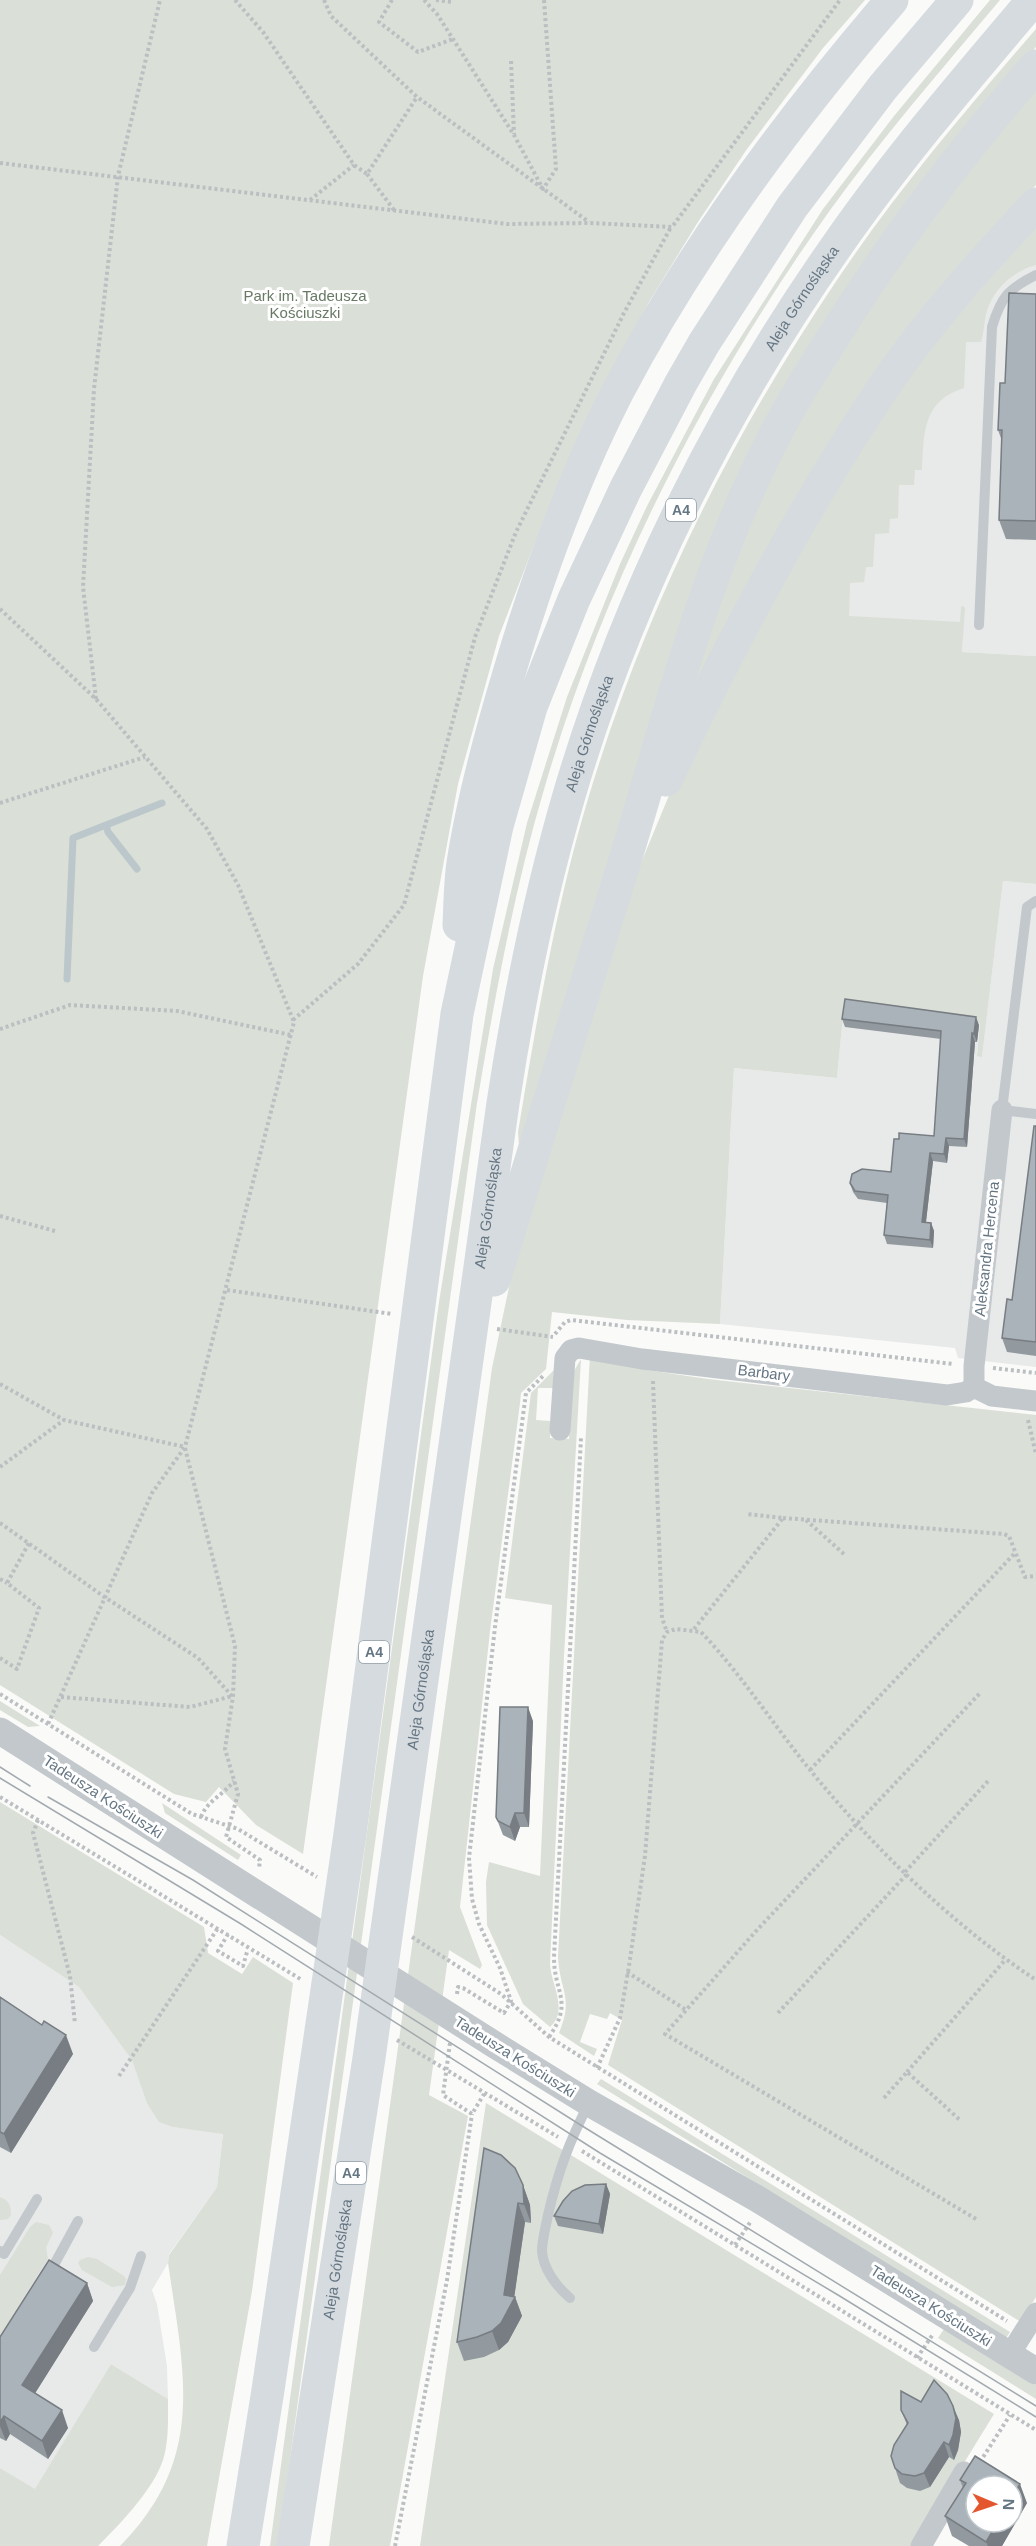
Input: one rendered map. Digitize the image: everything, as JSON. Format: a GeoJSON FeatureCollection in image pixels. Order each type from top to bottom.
{"type":"FeatureCollection","features":[{"type":"Feature","properties":{"kind":"highway"},"geometry":{"type":"LineString","coordinates":[[457,1014],[462,865],[477,793],[494,724],[529,606],[563,516],[618,392],[680,286],[759,164],[892,0]]}},
{"type":"Feature","properties":{"kind":"highway","name":"A4"},"geometry":{"type":"LineString","coordinates":[[243,2546],[350,1834],[457,1014],[497,826],[531,707],[574,599],[613,516],[704,343],[792,207],[884,87],[957,0]]}},
{"type":"Feature","properties":{"kind":"highway","name":"Aleja Górnośląska"},"geometry":{"type":"LineString","coordinates":[[293,2546],[306,2449],[369,2058],[516,1017],[537,917],[578,768],[602,696],[666,540],[705,461],[751,379],[838,244],[899,162],[1033,0]]}},
{"type":"Feature","properties":{"kind":"highway"},"geometry":{"type":"LineString","coordinates":[[463,1382],[624,865],[694,628],[721,553],[769,447],[811,372],[891,248],[967,147],[1036,66]]}},
{"type":"Feature","properties":{"kind":"highway"},"geometry":{"type":"LineString","coordinates":[[624,865],[708,690],[803,513],[888,380],[973,272],[1034,207]]}},
{"type":"Feature","properties":{"kind":"street","name":"Aleksandra Hercena"},"geometry":{"type":"LineString","coordinates":[[974,1387],[974,1366],[1002,1110]]}},
{"type":"Feature","properties":{"kind":"street","name":"Barbary"},"geometry":{"type":"LineString","coordinates":[[560,1430],[565,1358],[567,1353],[574,1348],[947,1395],[966,1392],[974,1387]]}},
{"type":"Feature","properties":{"kind":"street"},"geometry":{"type":"LineString","coordinates":[[974,1387],[1030,1411]]}},
{"type":"Feature","properties":{"kind":"street","name":"Tadeusza Kościuszki"},"geometry":{"type":"LineString","coordinates":[[0,1731],[252,1878],[495,2045],[589,2103],[756,2198],[1036,2371]]}},
{"type":"Feature","properties":{"kind":"street"},"geometry":{"type":"LineString","coordinates":[[1010,2355],[1036,2313]]}},
{"type":"Feature","properties":{"kind":"street"},"geometry":{"type":"LineString","coordinates":[[921,2546],[972,2467]]}},
{"type":"Feature","properties":{"kind":"lane"},"geometry":{"type":"LineString","coordinates":[[979,625],[992,327],[999,303],[1017,284],[1036,275]]}},
{"type":"Feature","properties":{"kind":"lane"},"geometry":{"type":"LineString","coordinates":[[1036,901],[1027,907],[1002,1110],[1036,1114]]}},
{"type":"Feature","properties":{"kind":"lane"},"geometry":{"type":"LineString","coordinates":[[570,2298],[559,2289],[548,2270],[542,2253],[556,2184],[569,2144],[589,2103]]}},
{"type":"Feature","properties":{"kind":"lane"},"geometry":{"type":"LineString","coordinates":[[0,2251],[3,2254],[37,2199]]}},
{"type":"Feature","properties":{"kind":"lane"},"geometry":{"type":"LineString","coordinates":[[49,2274],[78,2221]]}},
{"type":"Feature","properties":{"kind":"lane"},"geometry":{"type":"LineString","coordinates":[[94,2347],[130,2288],[141,2256]]}},
{"type":"Feature","properties":{"kind":"path"},"geometry":{"type":"LineString","coordinates":[[96,699],[83,587],[94,389],[118,176],[160,0]]}},
{"type":"Feature","properties":{"kind":"path"},"geometry":{"type":"LineString","coordinates":[[235,0],[263,32],[354,165],[367,174],[394,210]]}},
{"type":"Feature","properties":{"kind":"path"},"geometry":{"type":"LineString","coordinates":[[324,0],[332,16],[417,98],[590,223]]}},
{"type":"Feature","properties":{"kind":"path"},"geometry":{"type":"LineString","coordinates":[[392,0],[379,22],[418,52],[453,39]]}},
{"type":"Feature","properties":{"kind":"path"},"geometry":{"type":"LineString","coordinates":[[424,0],[437,14],[514,135],[543,189]]}},
{"type":"Feature","properties":{"kind":"path"},"geometry":{"type":"LineString","coordinates":[[436,0],[453,2]]}},
{"type":"Feature","properties":{"kind":"path"},"geometry":{"type":"LineString","coordinates":[[543,189],[556,169],[544,0]]}},
{"type":"Feature","properties":{"kind":"path"},"geometry":{"type":"LineString","coordinates":[[293,1020],[357,964],[404,905],[475,637],[516,532],[624,313],[672,227],[840,0]]}},
{"type":"Feature","properties":{"kind":"path"},"geometry":{"type":"LineString","coordinates":[[511,61],[514,135]]}},
{"type":"Feature","properties":{"kind":"path"},"geometry":{"type":"LineString","coordinates":[[367,174],[417,98]]}},
{"type":"Feature","properties":{"kind":"path"},"geometry":{"type":"LineString","coordinates":[[0,163],[507,224],[590,223],[672,227]]}},
{"type":"Feature","properties":{"kind":"path"},"geometry":{"type":"LineString","coordinates":[[310,200],[354,165]]}},
{"type":"Feature","properties":{"kind":"path"},"geometry":{"type":"LineString","coordinates":[[0,609],[96,699],[207,829],[238,885],[293,1020],[227,1290],[185,1447],[152,1493],[48,1724]]}},
{"type":"Feature","properties":{"kind":"path"},"geometry":{"type":"LineString","coordinates":[[0,803],[145,757]]}},
{"type":"Feature","properties":{"kind":"path"},"geometry":{"type":"LineString","coordinates":[[0,1029],[70,1005],[177,1011],[291,1035]]}},
{"type":"Feature","properties":{"kind":"path"},"geometry":{"type":"LineString","coordinates":[[1,1217],[55,1232]]}},
{"type":"Feature","properties":{"kind":"path"},"geometry":{"type":"LineString","coordinates":[[227,1290],[280,1298]]}},
{"type":"Feature","properties":{"kind":"path"},"geometry":{"type":"LineString","coordinates":[[550,1336],[553,1337],[565,1322],[571,1320],[946,1363]]}},
{"type":"Feature","properties":{"kind":"path"},"geometry":{"type":"LineString","coordinates":[[653,1374],[662,1609],[667,1632]]}},
{"type":"Feature","properties":{"kind":"path"},"geometry":{"type":"LineString","coordinates":[[0,1384],[64,1420],[185,1447]]}},
{"type":"Feature","properties":{"kind":"path"},"geometry":{"type":"LineString","coordinates":[[463,1988],[504,2013],[510,2001],[500,1968],[479,1924],[474,1907],[469,1858],[524,1408]]}},
{"type":"Feature","properties":{"kind":"path"},"geometry":{"type":"LineString","coordinates":[[1020,1418],[1030,1411],[1036,1454]]}},
{"type":"Feature","properties":{"kind":"path"},"geometry":{"type":"LineString","coordinates":[[0,1467],[64,1420]]}},
{"type":"Feature","properties":{"kind":"path"},"geometry":{"type":"LineString","coordinates":[[549,2037],[558,2024],[563,2008],[555,1979],[554,1957],[581,1427]]}},
{"type":"Feature","properties":{"kind":"path"},"geometry":{"type":"LineString","coordinates":[[185,1447],[235,1646],[233,1696],[225,1749],[238,1794],[226,1838],[260,1860],[252,1878]]}},
{"type":"Feature","properties":{"kind":"path"},"geometry":{"type":"LineString","coordinates":[[747,1514],[1004,1534],[1009,1536],[1025,1577],[1036,1576]]}},
{"type":"Feature","properties":{"kind":"path"},"geometry":{"type":"LineString","coordinates":[[694,1630],[783,1518]]}},
{"type":"Feature","properties":{"kind":"path"},"geometry":{"type":"LineString","coordinates":[[806,1519],[846,1556]]}},
{"type":"Feature","properties":{"kind":"path"},"geometry":{"type":"LineString","coordinates":[[0,1523],[106,1598],[198,1658],[233,1696]]}},
{"type":"Feature","properties":{"kind":"path"},"geometry":{"type":"LineString","coordinates":[[7,1583],[29,1543]]}},
{"type":"Feature","properties":{"kind":"path"},"geometry":{"type":"LineString","coordinates":[[810,1770],[1015,1553]]}},
{"type":"Feature","properties":{"kind":"path"},"geometry":{"type":"LineString","coordinates":[[0,1579],[39,1608],[17,1669],[0,1658]]}},
{"type":"Feature","properties":{"kind":"path"},"geometry":{"type":"LineString","coordinates":[[597,2068],[620,2018],[645,1856],[662,1640],[667,1632],[676,1629],[701,1632],[810,1770],[857,1823],[906,1873],[1006,1959],[1036,1980]]}},
{"type":"Feature","properties":{"kind":"path"},"geometry":{"type":"LineString","coordinates":[[976,2218],[665,2034],[857,1823],[981,1692]]}},
{"type":"Feature","properties":{"kind":"path"},"geometry":{"type":"LineString","coordinates":[[0,1694],[192,1814],[247,1833]]}},
{"type":"Feature","properties":{"kind":"path"},"geometry":{"type":"LineString","coordinates":[[62,1697],[190,1707],[233,1696]]}},
{"type":"Feature","properties":{"kind":"path"},"geometry":{"type":"LineString","coordinates":[[778,2013],[989,1780]]}},
{"type":"Feature","properties":{"kind":"path"},"geometry":{"type":"LineString","coordinates":[[201,1817],[208,1803],[226,1792],[234,1781]]}},
{"type":"Feature","properties":{"kind":"path"},"geometry":{"type":"LineString","coordinates":[[0,1797],[235,1938]]}},
{"type":"Feature","properties":{"kind":"path"},"geometry":{"type":"LineString","coordinates":[[38,1820],[33,1833],[70,1976],[75,2024]]}},
{"type":"Feature","properties":{"kind":"path"},"geometry":{"type":"LineString","coordinates":[[120,2076],[218,1928]]}},
{"type":"Feature","properties":{"kind":"path"},"geometry":{"type":"LineString","coordinates":[[228,1934],[218,1951],[243,1966],[247,1952]]}},
{"type":"Feature","properties":{"kind":"path"},"geometry":{"type":"LineString","coordinates":[[885,2098],[1006,1959]]}},
{"type":"Feature","properties":{"kind":"path"},"geometry":{"type":"LineString","coordinates":[[627,1972],[686,2010]]}},
{"type":"Feature","properties":{"kind":"path"},"geometry":{"type":"LineString","coordinates":[[480,1980],[510,2001],[549,2037],[597,2068],[1024,2331]]}},
{"type":"Feature","properties":{"kind":"path"},"geometry":{"type":"LineString","coordinates":[[908,2072],[960,2120]]}},
{"type":"Feature","properties":{"kind":"path"},"geometry":{"type":"LineString","coordinates":[[455,2077],[569,2144],[1036,2430]]}},
{"type":"Feature","properties":{"kind":"path"},"geometry":{"type":"LineString","coordinates":[[395,2546],[447,2280],[472,2114],[484,2094]]}},
{"type":"Feature","properties":{"kind":"path"},"geometry":{"type":"LineString","coordinates":[[447,2098],[472,2114]]}},
{"type":"Feature","properties":{"kind":"path"},"geometry":{"type":"LineString","coordinates":[[735,2245],[752,2218],[758,2221]]}},
{"type":"Feature","properties":{"kind":"path"},"geometry":{"type":"LineString","coordinates":[[972,2467],[1010,2415]]}},
{"type":"Feature","properties":{"kind":"shaded area"},"geometry":{"type":"Polygon","coordinates":[[[1036,251],[1036,656],[962,652],[963,628],[821,620],[986,292],[1036,251]]]}},
{"type":"Feature","properties":{"kind":"shaded area"},"geometry":{"type":"Polygon","coordinates":[[[1003,881],[1036,884],[1036,1367],[958,1358],[955,1348],[720,1324],[734,1068],[837,1078],[844,1004],[980,1023],[977,1056],[982,1056],[1003,881]]]}},
{"type":"Feature","properties":{"kind":"shaded area"},"geometry":{"type":"Polygon","coordinates":[[[0,1935],[79,1987],[123,2046],[173,2127],[223,2133],[217,2187],[169,2254],[168,2263],[152,2290],[157,2304],[167,2366],[168,2399],[111,2364],[35,2490],[0,2468],[0,1935]]]}},
{"type":"Feature","properties":{"kind":"green space","name":"Park im. Tadeusza Kościuszki"},"geometry":{"type":"Polygon","coordinates":[[[0,0],[865,0],[823,48],[747,149],[698,222],[649,302],[549,506],[499,636],[458,784],[423,976],[303,1854],[256,1825],[219,1787],[206,1802],[174,1794],[0,1685],[0,0]]]}},
{"type":"Feature","properties":{"kind":"green space"},"geometry":{"type":"Polygon","coordinates":[[[990,0],[1000,0],[890,132],[828,213],[740,347],[700,417],[662,488],[628,561],[569,710],[545,786],[506,943],[477,1103],[278,2546],[270,2546],[439,1302],[493,969],[527,823],[567,697],[620,564],[647,506],[714,379],[823,209],[894,116],[990,0]]]}},
{"type":"Feature","properties":{"kind":"green space"},"geometry":{"type":"Polygon","coordinates":[[[1036,29],[1036,47],[1011,75],[773,415],[519,1146],[518,1132],[543,988],[575,845],[622,697],[650,624],[682,553],[753,415],[835,283],[907,184],[957,121],[1036,29]]]}},
{"type":"Feature","properties":{"kind":"green space"},"geometry":{"type":"Polygon","coordinates":[[[1036,85],[1036,185],[1014,208],[698,683],[691,682],[710,617],[775,460],[888,276],[1036,85]]]}},
{"type":"Feature","properties":{"kind":"green space"},"geometry":{"type":"Polygon","coordinates":[[[1036,226],[1036,265],[1019,272],[998,290],[986,314],[981,342],[966,342],[964,388],[940,401],[933,410],[925,432],[922,470],[915,470],[914,485],[899,485],[898,518],[890,519],[889,533],[875,534],[873,567],[866,567],[864,582],[850,583],[849,616],[960,622],[963,606],[965,608],[962,652],[1036,656],[1036,884],[1003,881],[982,1057],[977,1056],[980,1023],[844,1005],[837,1078],[734,1068],[720,1324],[627,1320],[552,1312],[546,1369],[521,1393],[490,1631],[460,1907],[482,1965],[480,1969],[449,1950],[429,2095],[468,2116],[390,2546],[329,2546],[492,1368],[512,1273],[626,899],[675,781],[757,620],[914,365],[1036,226]]]}},
{"type":"Feature","properties":{"kind":"green space"},"geometry":{"type":"Polygon","coordinates":[[[590,1355],[647,1370],[708,1379],[1036,1415],[1036,2297],[1021,2322],[608,2065],[622,2020],[610,2013],[607,2019],[590,2014],[580,2042],[597,2049],[594,2056],[559,2033],[566,2002],[558,1957],[590,1355]]]}},
{"type":"Feature","properties":{"kind":"green space"},"geometry":{"type":"Polygon","coordinates":[[[581,1359],[550,1964],[559,2005],[558,2013],[550,2027],[523,2004],[487,1925],[486,1882],[489,1862],[540,1876],[552,1605],[505,1598],[531,1393],[554,1370],[553,1388],[538,1388],[536,1420],[550,1421],[550,1438],[569,1439],[574,1371],[581,1359]]]}},
{"type":"Feature","properties":{"kind":"green space"},"geometry":{"type":"Polygon","coordinates":[[[0,1701],[40,1726],[28,1727],[0,1710],[0,1701]]]}},
{"type":"Feature","properties":{"kind":"green space"},"geometry":{"type":"Polygon","coordinates":[[[0,1802],[204,1927],[208,1953],[242,1974],[253,1957],[293,1983],[252,2291],[207,2546],[120,2546],[148,2513],[166,2480],[178,2447],[183,2413],[183,2378],[168,2263],[169,2255],[217,2187],[223,2134],[173,2127],[159,2122],[147,2103],[132,2060],[79,1987],[0,1935],[0,1802]]]}},
{"type":"Feature","properties":{"kind":"green space"},"geometry":{"type":"Polygon","coordinates":[[[162,1803],[241,1855],[238,1860],[165,1813],[162,1803]]]}},
{"type":"Feature","properties":{"kind":"green space"},"geometry":{"type":"Polygon","coordinates":[[[601,2079],[1010,2332],[1006,2338],[597,2084],[601,2079]]]}},
{"type":"Feature","properties":{"kind":"green space"},"geometry":{"type":"Polygon","coordinates":[[[486,2103],[994,2414],[913,2546],[420,2546],[486,2103]]]}},
{"type":"Feature","properties":{"kind":"green space"},"geometry":{"type":"Polygon","coordinates":[[[0,2197],[10,2206],[11,2215],[8,2219],[0,2220],[0,2197]]]}},
{"type":"Feature","properties":{"kind":"green space"},"geometry":{"type":"Polygon","coordinates":[[[36,2222],[49,2225],[53,2233],[46,2247],[48,2259],[0,2335],[0,2275],[30,2227],[36,2222]]]}},
{"type":"Feature","properties":{"kind":"green space"},"geometry":{"type":"Polygon","coordinates":[[[88,2257],[97,2259],[124,2276],[125,2285],[112,2287],[82,2270],[78,2263],[88,2257]]]}},
{"type":"Feature","properties":{"kind":"green space"},"geometry":{"type":"Polygon","coordinates":[[[944,2329],[1036,2385],[1036,2399],[938,2338],[944,2329]]]}},
{"type":"Feature","properties":{"kind":"green space"},"geometry":{"type":"Polygon","coordinates":[[[111,2364],[168,2399],[165,2453],[152,2483],[126,2517],[98,2546],[0,2546],[0,2468],[35,2489],[111,2364]]]}},
{"type":"Feature","properties":{"kind":"building"},"geometry":{"type":"Polygon","coordinates":[[[1009,293],[1036,294],[1036,521],[999,520],[1002,430],[998,430],[1000,383],[1005,383],[1009,293]]]}},
{"type":"Feature","properties":{"kind":"building"},"geometry":{"type":"Polygon","coordinates":[[[845,999],[976,1017],[974,1034],[972,1033],[964,1139],[946,1138],[944,1154],[930,1153],[922,1222],[931,1223],[930,1240],[884,1235],[888,1195],[855,1191],[850,1183],[852,1174],[862,1169],[891,1172],[894,1139],[899,1139],[899,1133],[934,1136],[941,1031],[842,1019],[845,999]]]}},
{"type":"Feature","properties":{"kind":"building"},"geometry":{"type":"Polygon","coordinates":[[[1034,1126],[1036,1126],[1036,1342],[1002,1338],[1007,1299],[1012,1300],[1034,1126]]]}},
{"type":"Feature","properties":{"kind":"building"},"geometry":{"type":"Polygon","coordinates":[[[500,1707],[528,1707],[524,1813],[515,1813],[510,1827],[498,1821],[496,1817],[500,1707]]]}},
{"type":"Feature","properties":{"kind":"building"},"geometry":{"type":"Polygon","coordinates":[[[0,1997],[42,2025],[44,2021],[66,2035],[4,2134],[0,2132],[0,1997]]]}},
{"type":"Feature","properties":{"kind":"building"},"geometry":{"type":"Polygon","coordinates":[[[484,2148],[501,2155],[515,2168],[523,2185],[524,2204],[518,2203],[504,2295],[515,2297],[501,2323],[492,2331],[457,2342],[484,2148]]]}},
{"type":"Feature","properties":{"kind":"building"},"geometry":{"type":"Polygon","coordinates":[[[606,2184],[599,2224],[554,2216],[572,2191],[585,2185],[606,2184]]]}},
{"type":"Feature","properties":{"kind":"building"},"geometry":{"type":"Polygon","coordinates":[[[49,2260],[87,2283],[22,2385],[62,2410],[42,2441],[4,2416],[0,2422],[0,2337],[49,2260]]]}},
{"type":"Feature","properties":{"kind":"building"},"geometry":{"type":"Polygon","coordinates":[[[934,2380],[947,2394],[953,2406],[956,2418],[953,2435],[949,2445],[944,2442],[924,2473],[915,2476],[902,2474],[895,2468],[891,2456],[894,2445],[908,2423],[901,2410],[901,2391],[921,2402],[934,2380]]]}},
{"type":"Feature","properties":{"kind":"building"},"geometry":{"type":"Polygon","coordinates":[[[975,2456],[1004,2474],[964,2474],[964,2482],[960,2480],[975,2456]]]}},
{"type":"Feature","properties":{"kind":"building"},"geometry":{"type":"Polygon","coordinates":[[[964,2486],[964,2528],[945,2516],[964,2486]]]}},
{"type":"Feature","properties":{"kind":"building"},"geometry":{"type":"Polygon","coordinates":[[[973,2534],[991,2534],[986,2542],[973,2534]]]}},
{"type":"Feature","properties":{"kind":"waterway"},"geometry":{"type":"LineString","coordinates":[[67,979],[73,838],[162,803]]}},
{"type":"Feature","properties":{"kind":"waterway"},"geometry":{"type":"LineString","coordinates":[[106,825],[108,832],[137,869]]}},
{"type":"Feature","properties":{"kind":"tram line"},"geometry":{"type":"LineString","coordinates":[[0,1767],[30,1786]]}},
{"type":"Feature","properties":{"kind":"tram line"},"geometry":{"type":"LineString","coordinates":[[0,1778],[241,1924],[600,2153],[838,2295],[1036,2417]]}},
{"type":"Feature","properties":{"kind":"tram line"},"geometry":{"type":"LineString","coordinates":[[48,1797],[193,1880],[579,2124],[1036,2406]]}}]}
